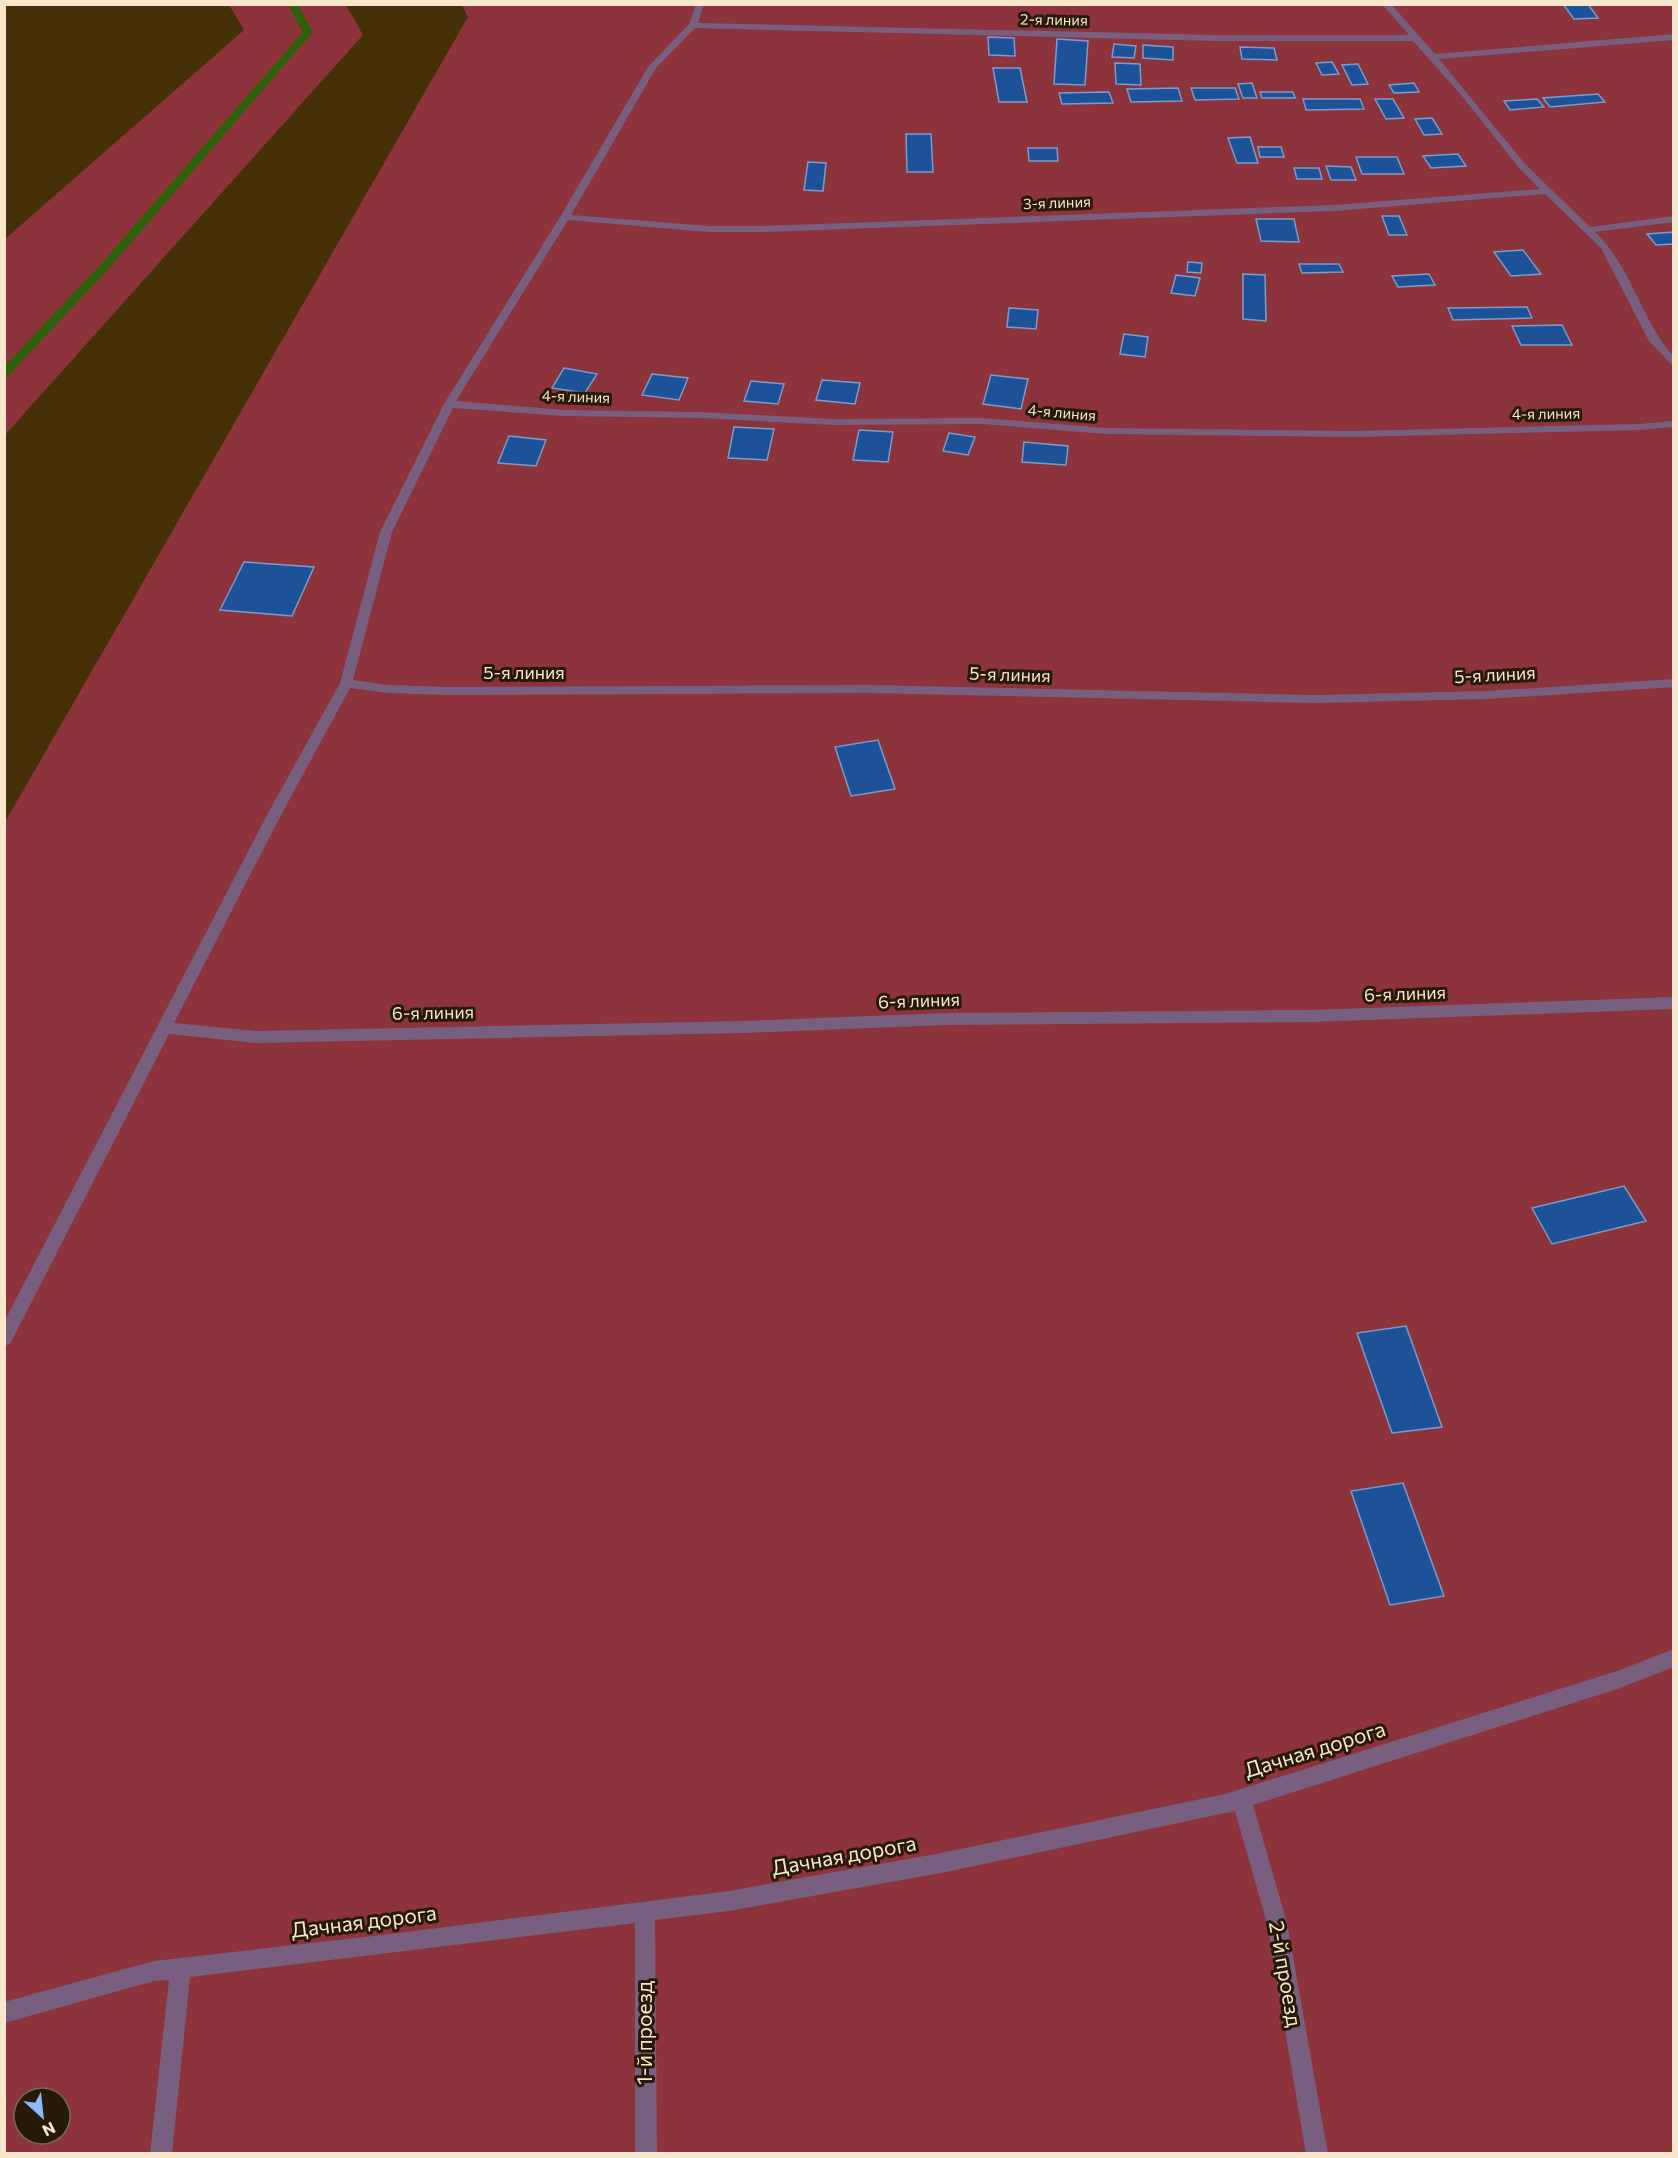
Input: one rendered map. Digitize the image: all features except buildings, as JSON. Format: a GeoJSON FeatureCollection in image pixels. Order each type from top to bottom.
{"type":"FeatureCollection","features":[{"type":"Feature","properties":{"kind":"street"},"geometry":{"type":"LineString","coordinates":[[4,1339],[274,815],[346,683],[386,532],[449,404],[565,217],[652,67],[693,26],[700,4]]}},
{"type":"Feature","properties":{"kind":"street"},"geometry":{"type":"LineString","coordinates":[[1386,4],[1465,94],[1522,166],[1605,247],[1654,341],[1674,364]]}},
{"type":"Feature","properties":{"kind":"street","name":"2-я линия"},"geometry":{"type":"LineString","coordinates":[[693,26],[1216,38],[1414,38]]}},
{"type":"Feature","properties":{"kind":"street"},"geometry":{"type":"LineString","coordinates":[[1431,57],[1674,38]]}},
{"type":"Feature","properties":{"kind":"street","name":"3-я линия"},"geometry":{"type":"LineString","coordinates":[[565,217],[709,229],[764,229],[1334,207],[1549,191]]}},
{"type":"Feature","properties":{"kind":"street"},"geometry":{"type":"LineString","coordinates":[[1588,230],[1674,219]]}},
{"type":"Feature","properties":{"kind":"street","name":"4-я линия"},"geometry":{"type":"LineString","coordinates":[[449,404],[564,413],[700,415],[834,422],[983,421],[1106,431],[1354,435],[1640,427],[1674,424]]}},
{"type":"Feature","properties":{"kind":"street","name":"5-я линия"},"geometry":{"type":"LineString","coordinates":[[346,683],[388,689],[449,692],[868,689],[1317,699],[1487,695],[1674,683]]}},
{"type":"Feature","properties":{"kind":"street","name":"6-я линия"},"geometry":{"type":"LineString","coordinates":[[166,1028],[257,1037],[744,1028],[948,1020],[1312,1016],[1674,1003]]}},
{"type":"Feature","properties":{"kind":"street","name":"Дачная дорога"},"geometry":{"type":"LineString","coordinates":[[4,2013],[154,1971],[729,1901],[941,1863],[1225,1804],[1617,1680],[1674,1658]]}},
{"type":"Feature","properties":{"kind":"street","name":"2-й проезд"},"geometry":{"type":"LineString","coordinates":[[1241,1798],[1277,1923],[1317,2154]]}},
{"type":"Feature","properties":{"kind":"street","name":"1-й проезд"},"geometry":{"type":"LineString","coordinates":[[645,1912],[646,2154]]}},
{"type":"Feature","properties":{"kind":"street"},"geometry":{"type":"LineString","coordinates":[[161,2154],[182,1967]]}},
{"type":"Feature","properties":{"kind":"shaded area"},"geometry":{"type":"Polygon","coordinates":[[[229,5],[346,5],[363,35],[5,435],[5,239],[244,30],[229,5]]]}},
{"type":"Feature","properties":{"kind":"shaded area"},"geometry":{"type":"Polygon","coordinates":[[[462,5],[1673,5],[1673,2153],[5,2154],[5,822],[468,17],[462,5]]]}},
{"type":"Feature","properties":{"kind":"waterway"},"geometry":{"type":"LineString","coordinates":[[4,374],[106,265],[308,32],[292,4]]}}]}
